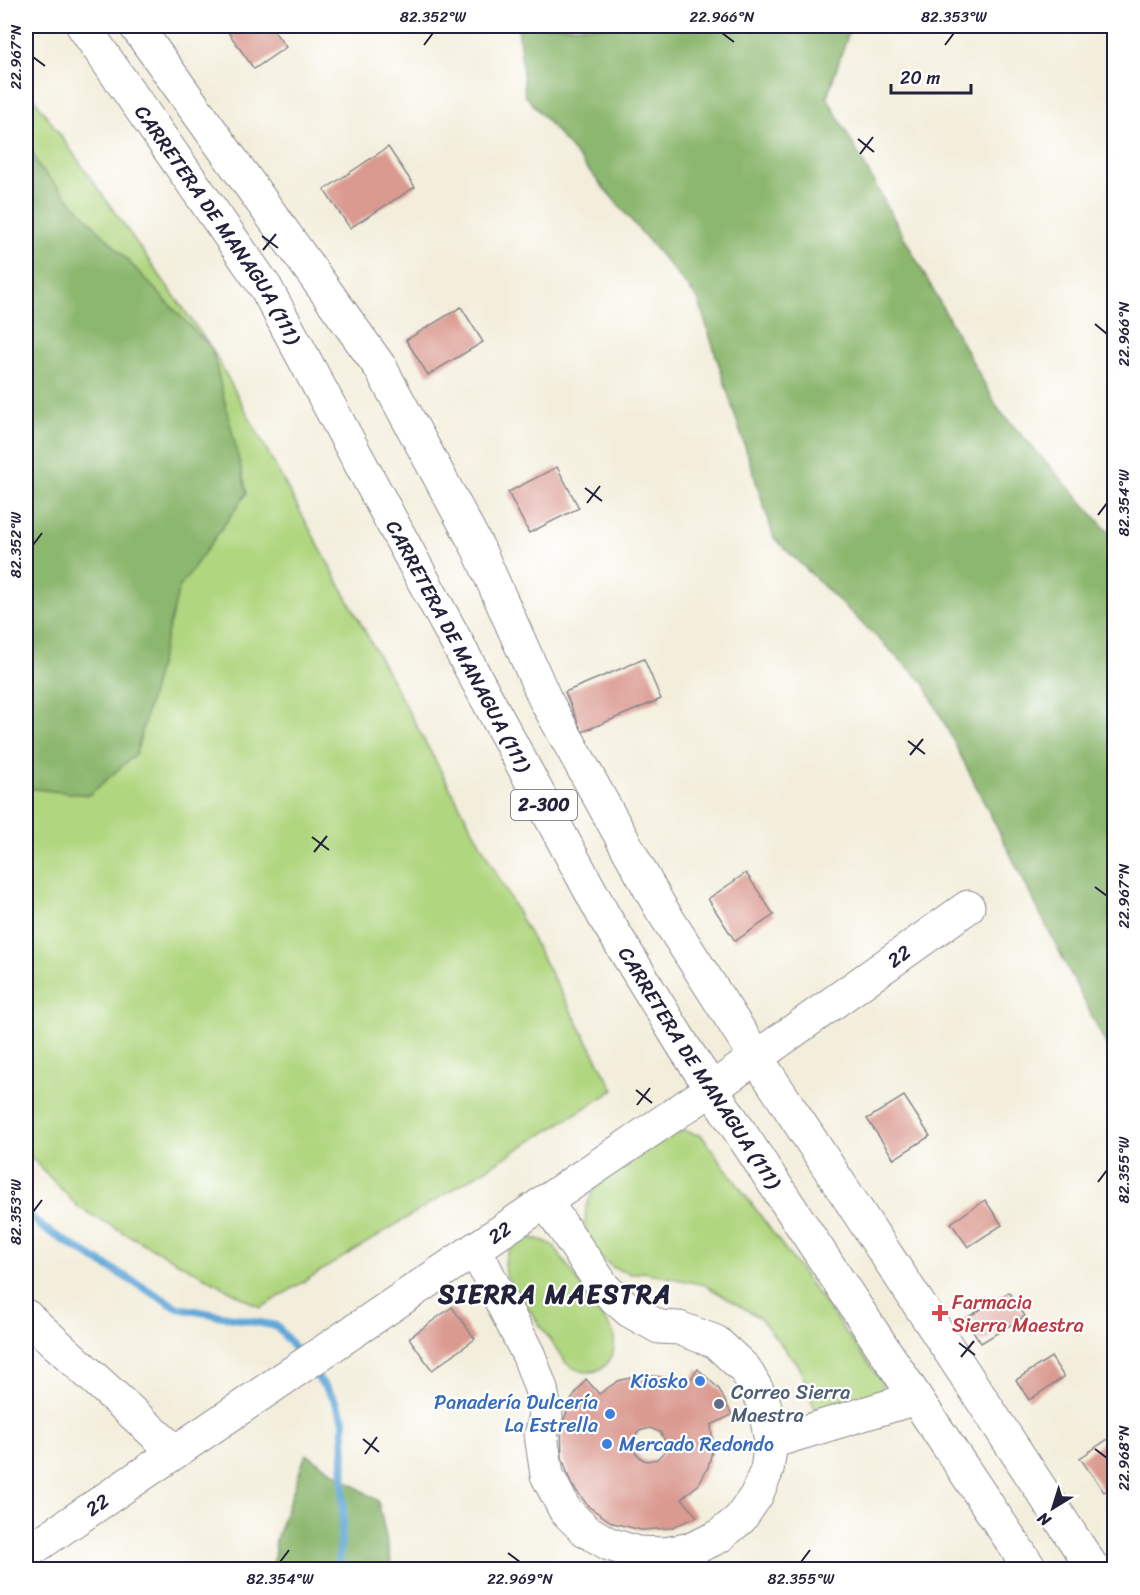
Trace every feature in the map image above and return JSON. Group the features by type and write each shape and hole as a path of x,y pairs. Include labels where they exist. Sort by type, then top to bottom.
{"main road":[{"name":"CARRETERA DE MANAGUA (111)","path":"83,26 266,288 605,918 684,1047 1031,1569"},
{"path":"136,26 380,368 478,548 544,699 660,907 756,1057 1094,1569"},
{"name":"22","path":"26,1553 713,1088 968,907"},
{"path":"475,1249 529,1356 546,1416 541,1435 547,1475 566,1510 585,1530 609,1544 637,1552 665,1554 692,1549 718,1537 740,1519 751,1504 767,1470 771,1442 764,1403 746,1369 716,1342 679,1328 659,1327 630,1311 605,1289 545,1201"},
{"path":"26,1316 175,1452"},
{"path":"771,1442 916,1398"}],"green space":[{"path":"518,26 851,26 827,97 999,410 1114,538 1114,1060 924,683 774,538 698,299 525,95"},
{"path":"26,87 212,349 614,1090 261,1308 79,1208 26,1152"},
{"path":"26,136 39,167 212,349 247,493 179,588 136,754 89,795 26,788"},
{"path":"685,1131 702,1136 883,1383 881,1392 816,1413 800,1368 760,1318 705,1285 643,1272 631,1274 614,1268 600,1257 590,1242 585,1225 586,1207 594,1190 606,1177 668,1135"},
{"path":"527,1238 535,1238 554,1246 613,1332 613,1354 602,1368 585,1372 566,1363 507,1278 505,1265 508,1254 515,1244"},
{"path":"306,1454 378,1501 393,1569 273,1569 276,1539"}],"building":[{"path":"224,26 270,26 286,47 254,69"},
{"path":"388,147 415,187 350,228 324,190"},
{"path":"461,307 483,342 428,375 406,340"},
{"path":"557,467 579,508 529,533 508,492"},
{"path":"644,659 661,699 582,732 565,692"},
{"path":"746,873 774,915 735,941 708,899"},
{"path":"904,1096 930,1136 894,1159 867,1119"},
{"path":"985,1200 1002,1225 968,1247 951,1223"},
{"path":"1009,1292 1025,1316 981,1343 965,1319"},
{"path":"452,1307 475,1339 432,1370 409,1338"},
{"path":"1051,1357 1064,1377 1029,1400 1016,1380"},
{"name":"Mercado Redondo","path":"698,1369 719,1389 732,1415 711,1425 713,1448 708,1467 698,1485 682,1498 697,1517 670,1528 641,1530 613,1523 589,1507 571,1484 562,1457 561,1428 571,1400 586,1379 599,1394 618,1381 641,1375 664,1377 685,1387","holes":["650,1428 660,1432 665,1441 664,1452 657,1459 647,1461 642,1459 634,1451 633,1440 639,1431"]},
{"path":"1114,1435 1114,1485 1104,1492 1080,1458"}],"waterway":[{"path":"26,1212 43,1228 178,1308 277,1326 303,1359"},
{"path":"311,1369 333,1397 344,1420 343,1520 338,1570"}],"place":[{"name":"Farmacia Sierra Maestra","path":"940,1313"},
{"name":"Kiosko","path":"700,1381"},
{"name":"Correo Sierra Maestra","path":"719,1404"},
{"name":"Panadería Dulcería La Estrella","path":"610,1414"},
{"name":"Mercado Redondo","path":"607,1444"}],"district":[{"name":"SIERRA MAESTRA","path":"555,1294"}]}
